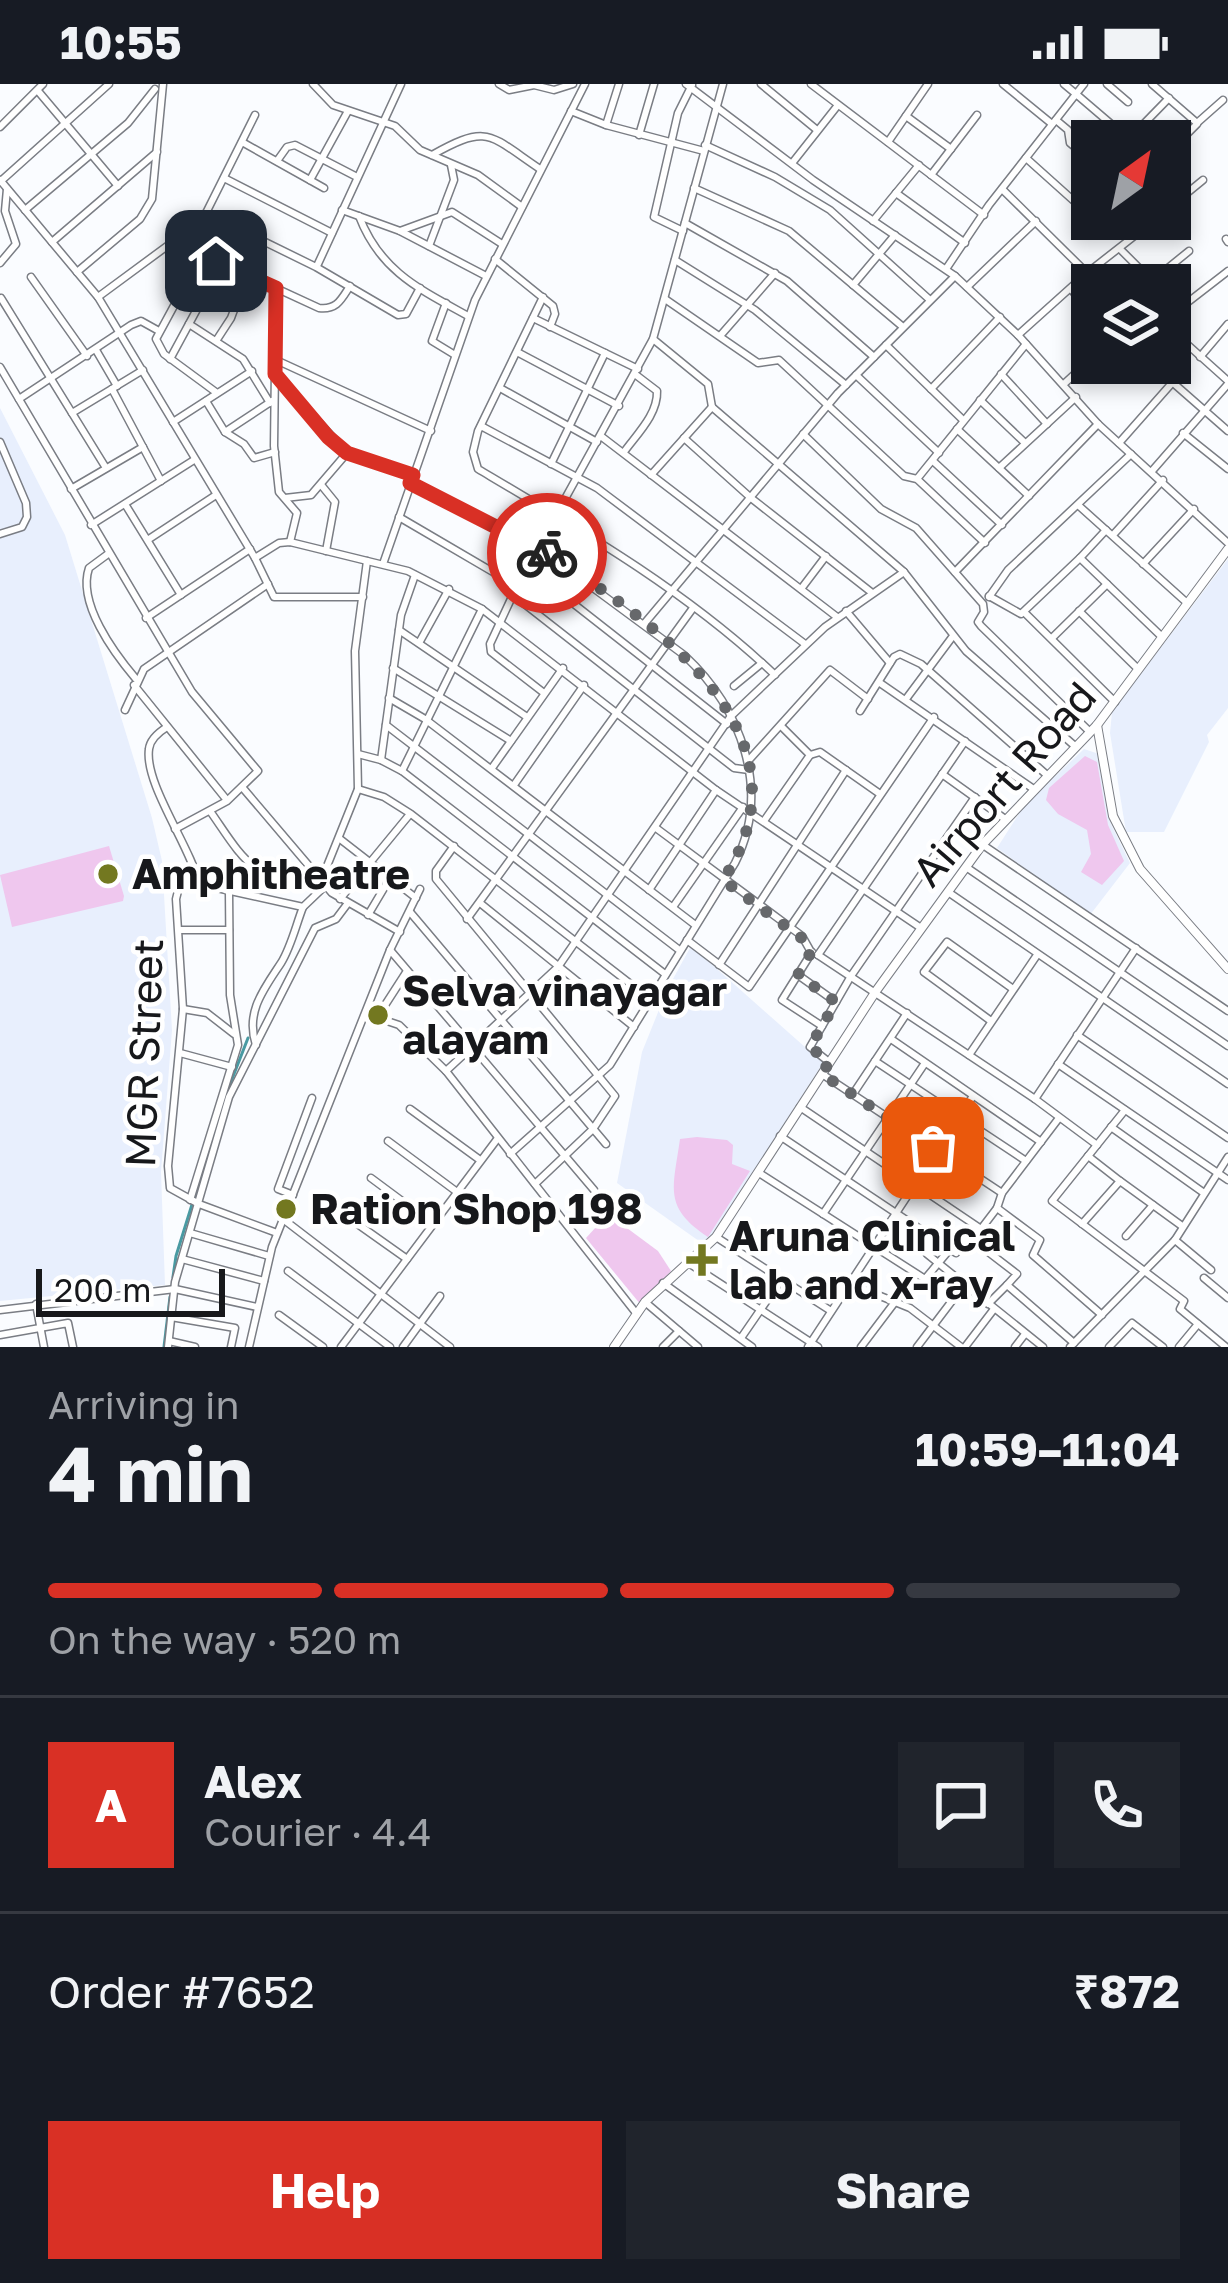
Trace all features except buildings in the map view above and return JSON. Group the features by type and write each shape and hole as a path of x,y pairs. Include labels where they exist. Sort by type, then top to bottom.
{"street":[{"path":"3,183 109,84"},
{"path":"313,84 333,105 383,121 522,207"},
{"path":"316,267 401,84"},
{"path":"499,84 509,90 526,85 554,90 573,84"},
{"path":"383,565 469,316 584,84"},
{"path":"606,125 619,84"},
{"path":"640,134 654,84"},
{"path":"544,693 489,649 517,586 652,340 723,84"},
{"path":"761,84 817,130"},
{"path":"811,84 984,215"},
{"path":"888,142 927,84"},
{"path":"1003,84 1068,130 1071,143"},
{"path":"1064,84 1107,120"},
{"path":"945,269 1084,84"},
{"path":"1108,84 1128,102"},
{"path":"1152,84 1197,123"},
{"path":"874,357 775,273 654,217 670,142 690,85 714,109 968,287 1065,383 1098,424 1194,509 1228,546"},
{"path":"0,127 41,87 118,185"},
{"path":"77,272 101,255 152,199 157,87"},
{"path":"25,210 92,156 142,109 157,87"},
{"path":"1149,120 1169,98"},
{"path":"1191,129 1223,100"},
{"path":"793,162 838,105"},
{"path":"310,180 348,111"},
{"path":"572,111 754,166 830,209 930,300"},
{"path":"98,297 206,213 255,115"},
{"path":"932,175 977,115"},
{"path":"906,116 951,149"},
{"path":"432,155 464,136 478,135 501,143 541,170"},
{"path":"242,142 324,188"},
{"path":"277,161 291,145 357,177"},
{"path":"52,242 157,152"},
{"path":"1026,158 1071,198"},
{"path":"429,246 454,180 450,162"},
{"path":"873,221 919,165"},
{"path":"224,178 332,233"},
{"path":"1191,190 1203,180"},
{"path":"3,183 98,297 278,599 362,597"},
{"path":"0,263 16,244 5,211 3,183"},
{"path":"694,188 789,231 903,327"},
{"path":"1001,189 1080,264"},
{"path":"896,193 965,243"},
{"path":"342,210 400,231 486,276"},
{"path":"206,213 404,316 420,289"},
{"path":"400,231 457,214 502,244"},
{"path":"359,216 374,251 420,289 469,316"},
{"path":"968,287 1036,221"},
{"path":"853,285 895,235"},
{"path":"1099,264 1131,240"},
{"path":"175,241 330,309 339,305 350,286"},
{"path":"1120,249 1133,264"},
{"path":"1172,264 1189,250"},
{"path":"202,254 159,332 158,349 217,393"},
{"path":"495,259 555,310 550,327"},
{"path":"675,260 747,304 846,385"},
{"path":"170,359 222,263"},
{"path":"1191,300 1228,271"},
{"path":"720,336 775,273"},
{"path":"216,340 231,317 247,274"},
{"path":"644,624 846,385 955,276"},
{"path":"31,277 87,356"},
{"path":"276,288 271,402 282,497 297,513 290,542"},
{"path":"1018,335 1070,288"},
{"path":"544,297 473,444 478,469 671,592 775,675"},
{"path":"1,298 106,468"},
{"path":"665,299 758,363 779,360 904,476 917,479 985,542"},
{"path":"446,303 431,338 455,356"},
{"path":"931,389 1000,316"},
{"path":"533,318 605,353 657,391 654,410 623,454"},
{"path":"19,399 141,321 159,332"},
{"path":"1200,357 1228,324"},
{"path":"189,325 243,359 271,402"},
{"path":"652,340 708,384 712,407 776,466 904,572 952,636 1076,747"},
{"path":"917,479 1026,344"},
{"path":"886,345 963,420"},
{"path":"1153,471 1228,383 1191,349"},
{"path":"96,350 161,481"},
{"path":"517,352 619,406"},
{"path":"551,464 605,353"},
{"path":"276,360 431,431"},
{"path":"0,367 191,692 258,771 226,801 175,829"},
{"path":"72,413 142,370"},
{"path":"173,422 252,371"},
{"path":"275,374 347,453 412,479 538,548 668,642 700,670 729,720"},
{"path":"1001,374 1047,424"},
{"path":"856,375 1002,525"},
{"path":"1065,383 1071,377"},
{"path":"1119,443 1171,384"},
{"path":"1173,384 1228,431"},
{"path":"499,388 623,454 837,617"},
{"path":"999,468 1076,397"},
{"path":"980,400 1026,444"},
{"path":"206,401 225,432 244,444 254,458 275,452"},
{"path":"225,432 271,402"},
{"path":"650,476 712,407"},
{"path":"954,572 1098,424"},
{"path":"481,426 627,508 805,644"},
{"path":"957,429 1030,497"},
{"path":"803,434 881,509 916,528 986,600 1015,614 1024,611 1163,480"},
{"path":"1183,434 1228,468"},
{"path":"684,438 751,498 872,593"},
{"path":"0,442 27,511 22,526 0,534"},
{"path":"71,489 143,447"},
{"path":"282,497 305,498 322,486 347,453"},
{"path":"1131,454 1008,571 986,600 978,622 1094,729 1113,817 1140,869 1228,969"},
{"path":"91,525 194,460"},
{"path":"322,486 335,502 326,551"},
{"path":"148,540 216,495"},
{"path":"124,504 182,595"},
{"path":"1078,505 1186,602"},
{"path":"1143,565 1194,509"},
{"path":"399,517 517,586"},
{"path":"255,558 272,546 290,542 416,573 449,589 501,621 716,790 921,928"},
{"name":"Airport Road","path":"614,1347 645,1302 716,1237 876,992 982,845 1094,729 1228,546"},
{"path":"146,618 250,549"},
{"path":"108,554 88,568 86,587 109,639 166,727 226,801"},
{"path":"801,589 826,556"},
{"path":"1079,558 1161,636"},
{"path":"256,1045 257,998 285,956 303,907 323,883 358,789 356,651 367,561"},
{"path":"510,1154 600,1077 743,847 752,812 741,733 528,568"},
{"path":"446,1072 558,967 729,720 805,644 904,572"},
{"path":"381,760 399,630 416,573"},
{"path":"124,710 135,682 166,652 268,584"},
{"path":"1052,638 1106,584"},
{"path":"419,644 449,589"},
{"path":"513,595 734,767 748,765 830,670 868,699"},
{"path":"467,919 693,608"},
{"path":"402,771 482,609"},
{"path":"846,611 890,663"},
{"path":"1024,611 1115,702"},
{"path":"1079,611 1138,669"},
{"path":"399,630 527,717"},
{"path":"906,699 952,636"},
{"path":"860,711 900,654 926,668 1048,776"},
{"path":"734,686 762,662"},
{"path":"393,668 511,741"},
{"path":"491,769 562,668"},
{"path":"878,682 1035,790"},
{"path":"513,785 584,685"},
{"path":"389,698 546,809 694,924"},
{"path":"685,939 749,987 934,718"},
{"path":"386,725 679,950"},
{"path":"781,726 810,755"},
{"path":"166,727 148,752 166,811 199,884 303,907"},
{"path":"822,1026 782,1000 964,741"},
{"path":"764,821 810,755 820,752 880,794"},
{"path":"358,754 402,771 664,974"},
{"path":"718,965 846,770"},
{"path":"942,774 1005,819"},
{"path":"242,787 323,883 344,901 400,932"},
{"path":"358,789 384,797 411,814 650,999"},
{"path":"650,890 716,790"},
{"path":"829,1062 810,1047 851,976 975,797"},
{"path":"673,908 742,807"},
{"path":"210,811 256,870 286,878 314,873"},
{"path":"195,1347 168,1344 171,1317 182,1259 229,1097 315,928 336,920 344,901 411,814"},
{"path":"656,828 789,926 815,953 1060,1116 1096,1145"},
{"path":"249,1347 277,1233 390,950 418,893 390,878 340,839"},
{"path":"982,845 1228,1011"},
{"path":"454,847 436,871 436,879 615,1096 593,1129 535,1185"},
{"path":"966,867 1228,1046"},
{"path":"368,915 390,878"},
{"name":"MGR Street","path":"199,884 179,886 176,899 183,1009 168,1180 175,1193 277,1233"},
{"path":"190,1200 232,1067 237,1036 230,995 229,892"},
{"path":"948,892 1228,1084"},
{"path":"479,903 634,1027"},
{"path":"410,912 606,1144"},
{"path":"179,930 229,930"},
{"path":"992,1021 924,973 947,942 1013,989"},
{"path":"1035,1099 1136,948"},
{"path":"390,950 594,1190"},
{"path":"969,1055 1037,955"},
{"path":"378,1016 407,971"},
{"path":"798,975 836,1002"},
{"path":"183,1009 207,1012 237,1036"},
{"path":"853,1094 908,1013"},
{"path":"366,1014 399,1025 446,1072 635,1313"},
{"path":"1077,1035 1228,1138"},
{"path":"891,1039 1041,1142"},
{"path":"180,1052 232,1067"},
{"path":"875,1060 1026,1161"},
{"path":"822,1216 925,1063"},
{"path":"1058,1064 1228,1180"},
{"path":"822,1074 1002,1193"},
{"path":"687,1262 812,1345 973,1096"},
{"path":"293,1195 278,1189 312,1098"},
{"path":"800,1107 982,1229"},
{"path":"410,1109 480,1160"},
{"path":"1125,1110 1052,1201 1144,1271 1226,1347"},
{"path":"780,1136 956,1253 960,1246 968,1248 974,1241 1002,1193 1060,1116"},
{"path":"1112,1126 1204,1193"},
{"path":"341,1347 497,1138"},
{"path":"388,1142 457,1192"},
{"path":"1088,1156 1183,1227"},
{"path":"1007,1285 1072,1345 1175,1240 1228,1157"},
{"path":"758,1173 925,1279 950,1249"},
{"path":"371,1178 433,1225"},
{"path":"1082,1224 1120,1180"},
{"path":"319,1196 407,1259"},
{"path":"1126,1236 1153,1205"},
{"path":"997,1208 1040,1240 1033,1255 1102,1315"},
{"path":"283,1220 450,1347"},
{"path":"190,1233 269,1256"},
{"path":"716,1237 831,1310"},
{"path":"936,1240 927,1254 1042,1347"},
{"path":"1175,1240 1210,1270"},
{"path":"848,1283 896,1302 963,1347 1017,1274 974,1241"},
{"path":"182,1259 264,1281"},
{"path":"288,1270 390,1347"},
{"path":"1204,1278 1228,1298"},
{"path":"741,1339 782,1280"},
{"path":"663,1283 752,1347"},
{"path":"916,1347 964,1285"},
{"path":"0,1310 175,1289 258,1307"},
{"path":"417,1347 405,1343 440,1296"},
{"path":"645,1302 698,1347"},
{"path":"861,1347 896,1302"},
{"path":"36,1304 44,1347"},
{"path":"279,1315 323,1347"},
{"path":"171,1317 235,1328 231,1347"},
{"path":"0,1335 68,1322 73,1347"},
{"path":"1109,1347 1132,1323 1163,1347"},
{"path":"1179,1347 1198,1324"},
{"path":"662,1347 679,1331"},
{"path":"1015,1347 1025,1334"}],"shaded area":[{"path":"0,408 65,535 152,818 162,861 172,1030 161,1172 165,1285 0,1301"},
{"path":"1228,559 1228,708 1207,735 1209,742 1164,832 1126,832 1110,733 1112,712"},
{"path":"1084,749 1099,754 1111,824 1130,863 1090,915 997,848 1024,806"},
{"path":"1085,756 1097,762 1108,825 1124,861 1102,885 1081,872 1091,854 1087,830 1058,814 1046,800 1049,788"},
{"path":"109,846 123,901 12,927 0,875"},
{"path":"691,946 823,1063 706,1246 617,1183 642,1052"},
{"path":"680,1139 727,1140 733,1145 732,1164 750,1171 708,1237 684,1216 674,1195"},
{"path":"608,1214 658,1251 671,1271 641,1305 586,1238"}],"waterway":[{"path":"173,1277 227,1092 248,1038"},
{"path":"164,1347 170,1297"}],"way so far":[{"path":"547,553 684,655 718,695 741,733 752,812 743,847 723,880 807,942 811,952 798,975 836,1002 810,1047 829,1062 822,1074 933,1148"}],"place":[{"name":"Amphitheatre","path":"108,874"},
{"name":"Selva vinayagar alayam","path":"378,1015"},
{"name":"Ration Shop 198","path":"286,1209"},
{"name":"Aruna Clinical lab and x-ray","path":"702,1260"}],"route":[{"path":"216,261 276,288 275,374 328,437 347,453 413,475 410,483 547,553"}]}
